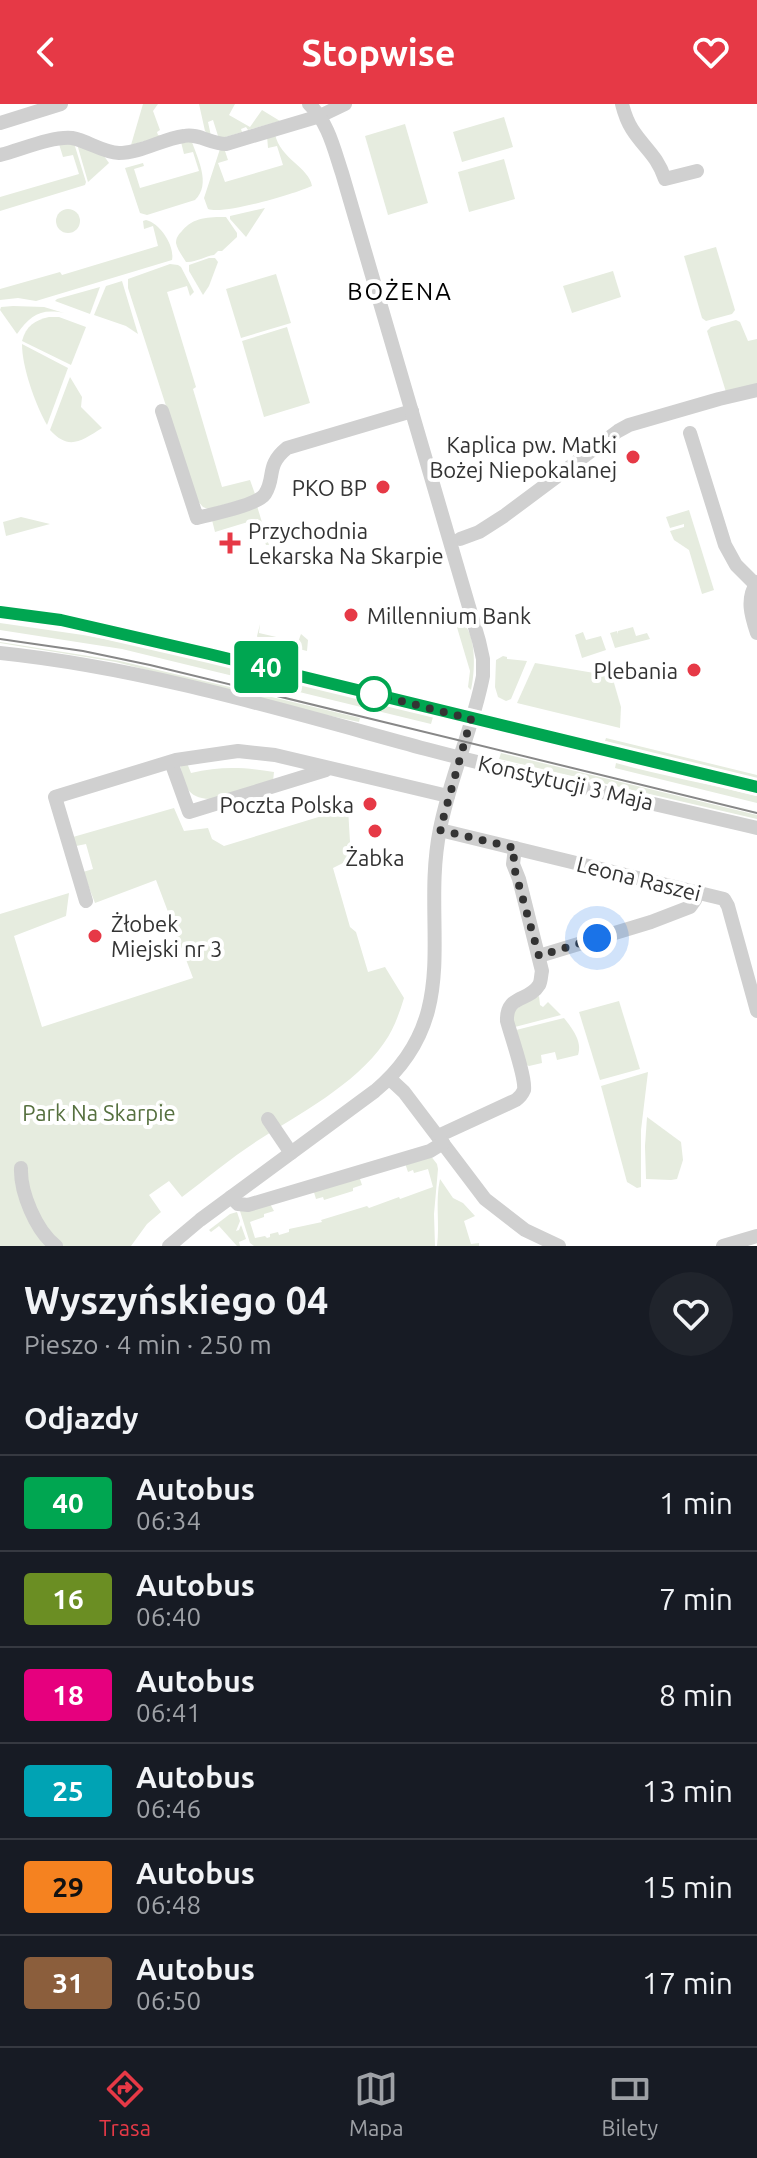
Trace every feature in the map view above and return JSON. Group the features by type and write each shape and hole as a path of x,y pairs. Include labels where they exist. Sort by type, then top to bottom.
{"street":[{"path":"0,123 61,104"},
{"path":"169,1246 390,1079 412,1048 429,1009 433,990 434,888 440,830 481,684 483,659 342,173 320,116 309,104"},
{"path":"0,155 62,138 75,139 115,153 184,136 226,144 320,116 345,104"},
{"path":"622,104 630,127 652,152 665,179 697,171"},
{"path":"460,539 479,532 504,516 629,425 757,390"},
{"path":"162,411 197,518 260,500 267,490 273,464 282,452 294,445 412,411"},
{"path":"690,433 725,545 736,565 756,583 750,604 757,633"},
{"name":"Konstytucji 3 Maja","path":"0,612 61,620 265,667 757,787"},
{"name":"Konstytucji 3 Maja","path":"0,653 50,658 199,688 459,757 757,828"},
{"path":"86,901 55,797 171,762 228,751 252,752 448,796"},
{"path":"171,762 189,812 330,769"},
{"name":"Leona Raszei","path":"440,830 724,899 757,1011"},
{"path":"231,1197 238,1204 248,1205 430,1151 441,1140 522,1095 523,1078 507,1013 512,1003 540,984 542,971 513,864 515,848"},
{"path":"539,956 690,907 697,893"},
{"path":"390,1079 404,1092 473,1185 494,1208 525,1230 559,1246"},
{"path":"268,1119 291,1153"},
{"path":"21,1168 20,1180 39,1229 56,1246"},
{"path":"723,1246 752,1240"}],"green space":[{"path":"143,104 158,104 153,111 160,130 158,135 162,136 131,145"},
{"path":"199,104 235,104 229,115 250,127 262,110 280,121 248,130 246,127 241,129 242,132 219,139 213,120 208,122 211,136 205,131"},
{"path":"504,117 513,147 462,162 453,132"},
{"path":"405,124 428,203 388,215 365,136"},
{"path":"275,134 282,150 306,173 312,186 243,206 208,209 204,198 220,149 224,148 228,160 218,163 225,182 283,165 277,146 268,148 267,136"},
{"path":"191,139 202,171 200,194 195,200 147,215 140,213 125,168 143,163 144,166 134,169 140,188 199,171 193,152 184,154 181,142"},
{"path":"74,143 85,185 0,211 0,197 79,174 73,155 63,157 59,144"},
{"path":"77,144 104,156 109,163 88,182"},
{"path":"504,159 515,199 469,212 458,172"},
{"path":"265,208 246,237 230,219 230,216"},
{"path":"68,209 76,213 80,221 76,229 68,233 60,229 56,221 60,213"},
{"path":"226,217 237,237 214,255 186,262 176,243 186,226 196,220"},
{"path":"146,220 165,236 172,260 36,301 18,298 0,300 0,289 60,272 62,275 158,246 153,226 144,229 143,221"},
{"path":"716,247 735,310 732,314 706,321 702,318 684,256"},
{"path":"215,258 218,262 203,295 189,271 189,265"},
{"path":"170,264 181,267 194,292 190,296 187,286 167,292 222,487 250,480 255,494 208,509 196,499 128,288 128,279"},
{"path":"613,271 621,297 572,313 563,286"},
{"path":"276,274 291,323 241,338 226,289"},
{"path":"122,281 138,334 126,326 94,315 106,286"},
{"path":"100,287 90,314 55,301 57,299"},
{"path":"1,307 44,307 64,313 36,315 17,334 0,310"},
{"path":"49,317 59,317 86,327 71,365 22,341 32,324"},
{"path":"736,320 740,322 748,341 757,339 757,385 726,392 707,331"},
{"path":"287,327 310,403 264,417 242,341"},
{"path":"22,344 68,368 47,425 30,385"},
{"path":"70,377 82,397 81,407 102,428 75,442 63,440 50,430"},
{"path":"257,506 269,545 266,545 258,519 215,532 212,520"},
{"path":"689,510 714,590 702,594 689,550 674,540 670,531 684,527 684,524 670,528 666,517"},
{"path":"21,517 50,524 6,536 3,522"},
{"path":"0,623 152,648 433,717 431,724 122,649 0,630"},
{"path":"463,623 473,645 471,690 468,687 470,671 456,624"},
{"path":"260,624 259,633 298,642 301,634 308,640 307,651 258,639"},
{"path":"633,627 636,636 647,633 650,639 615,648 610,633 617,631 618,634 618,631"},
{"path":"583,632 586,640 601,636 606,650 582,658 575,635"},
{"path":"0,642 120,661 360,718 359,722 298,709 116,662"},
{"path":"503,656 527,661 511,699 506,701 498,697 495,687 496,660"},
{"path":"535,663 612,676 621,707 620,728 517,703"},
{"path":"606,738 757,775 757,780 656,756 605,741"},
{"path":"501,753 757,815 757,819 499,759"},
{"path":"187,763 191,773 232,768 274,772 273,781 210,799 202,798 191,793 185,784 180,765"},
{"path":"616,763 757,796 757,803 615,768"},
{"name":"Park Na Skarpie","path":"174,808 184,831 208,828 212,839 224,846 348,808 351,859 333,868 350,927 356,932 368,972 385,967 404,998 396,1021 388,1038 372,1058 325,1098 247,1148 182,1197 169,1181 149,1195 161,1212 147,1224 131,1246 0,1246 0,914 69,893 66,916 14,936 42,1027 193,978 156,880 95,903 83,872 93,869 86,844 76,846 73,837"},
{"path":"539,996 540,1005 543,1007 548,1002 561,1015 511,1028 513,1012"},
{"path":"619,1001 640,1069 600,1080 579,1012"},
{"path":"564,1018 578,1040 578,1055 557,1060 555,1052 541,1055 542,1063 529,1066 522,1063 516,1030"},
{"path":"648,1072 641,1130 641,1187 637,1188 627,1182 601,1086"},
{"path":"647,1117 681,1142 683,1160 677,1179 646,1179"},
{"path":"430,1155 438,1169 435,1246 254,1246 250,1243 240,1211 269,1202 274,1211 250,1222 255,1238 267,1238 278,1232 279,1235 289,1232 289,1229 322,1222 433,1187 428,1169 408,1172 405,1163"},
{"path":"359,1176 362,1185 353,1188 353,1191 324,1200 323,1197 316,1199 313,1189"},
{"path":"440,1179 453,1198 463,1203 475,1216 464,1221 471,1244 479,1243 479,1246 437,1246"},
{"path":"237,1212 240,1221 236,1231 241,1225 246,1239 239,1242 240,1246 219,1226 211,1232 209,1230"}],"tram line":[{"path":"0,639 150,665 757,813"}],"bus line":[{"name":"40","path":"0,612 61,620 209,654 757,787"}],"place":[{"name":"Kaplica pw. Matki Bożej Niepokalanej","path":"633,457"},
{"name":"PKO BP","path":"383,487"},
{"name":"Przychodnia Lekarska Na Skarpie","path":"230,543"},
{"name":"Millennium Bank","path":"351,615"},
{"name":"Plebania","path":"694,670"},
{"name":"Poczta Polska","path":"370,804"},
{"name":"Żabka","path":"375,831"},
{"name":"Żłobek Miejski nr 3","path":"95,936"}],"district":[{"name":"BOŻENA","path":"400,291"}],"route":[{"path":"374,694 471,719 440,830 515,848 513,864 539,956 597,938"}]}
